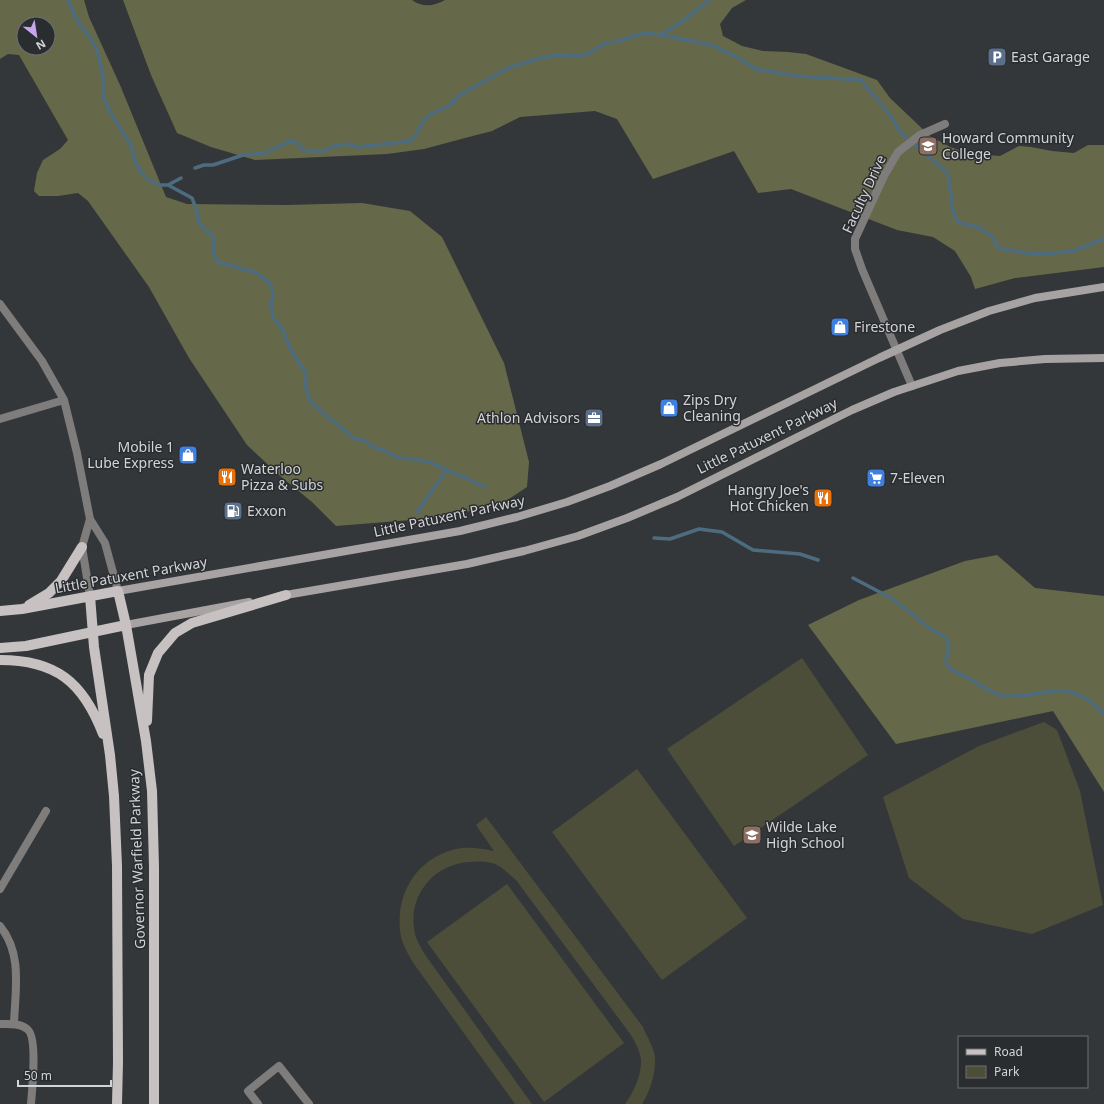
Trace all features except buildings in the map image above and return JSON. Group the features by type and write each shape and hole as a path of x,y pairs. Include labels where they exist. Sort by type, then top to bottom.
{"main road":[{"name":"Little Patuxent Parkway","path":"0,611 22,609 460,531 517,517 567,502 610,486 661,464 940,330 989,311 1034,298 1104,287"},
{"name":"Little Patuxent Parkway","path":"0,648 26,646 126,625 286,595 467,564 524,551 578,536 627,518 677,497 852,410 912,386 958,371 1000,363 1045,358 1104,358"},
{"path":"22,609 49,593 61,581 82,547"},
{"name":"Governor Warfield Parkway","path":"118,591 126,625 146,741 152,791 154,1104"},
{"path":"146,741 149,674 158,653 175,633 192,623 286,595"},
{"name":"Governor Warfield Parkway","path":"90,596 92,633 110,755 114,796 118,1062 117,1104"},
{"path":"0,660 15,660 41,664 52,669 73,685 85,697 95,715 110,755"}],"street":[{"name":"Faculty Drive","path":"912,386 869,288 855,249 855,239 884,176 898,152 920,135 942,125"},
{"path":"0,304 42,361 64,400 77,453 90,519 105,543 118,591"},
{"path":"0,420 64,400"},
{"path":"90,519 82,547 90,596"},
{"path":"0,889 46,811"},
{"path":"0,926 10,942 14,953 16,966 14,1024"},
{"path":"0,1024 14,1024 22,1026 28,1029 32,1035 34,1046 31,1104"},
{"path":"258,1104 248,1091 279,1066 309,1104"}],"green space":[{"path":"0,0 84,0 89,17 120,85 166,197 187,204 287,205 362,203 410,211 442,237 504,363 529,462 527,487 498,506 423,519 336,526 312,502 279,475 247,445 189,358 149,287 88,201 78,193 58,196 39,196 34,191 37,173 43,160 60,149 68,140 20,56 56,56 56,16 16,16 16,55 8,54 0,59"},
{"path":"123,0 412,0 416,3 428,5 437,4 445,0 746,0 732,8 720,24 723,36 742,46 763,51 806,54 877,80 890,98 930,136 950,147 971,154 1000,156 1019,146 1074,153 1088,145 1104,145 1104,267 1015,278 975,289 971,277 955,251 933,237 897,230 791,189 758,193 734,151 653,179 617,119 595,111 520,117 492,131 424,149 387,154 255,160 211,147 177,133 151,75"},
{"path":"997,555 1035,588 1104,596 1104,792 1053,711 896,744 808,625 859,600 965,561"},
{"path":"802,658 868,755 734,846 667,749"},
{"path":"1044,722 1057,730 1080,791 1103,905 1032,934 963,919 909,878 883,797 979,746"},
{"path":"637,769 747,918 662,980 552,832"},
{"path":"486,817 643,1027 653,1050 655,1069 648,1094 642,1104 625,1104 637,1083 641,1065 640,1053 631,1035 516,880 499,866 485,862 469,862 445,868 435,875 420,893 414,915 414,928 420,947 426,956 532,1104 515,1104 414,964 407,952 403,944 400,930 400,915 402,901 407,888 423,866 446,852 461,848 478,848 494,851 476,825"},
{"path":"507,884 624,1043 544,1102 427,942"}],"waterway":[{"path":"68,0 76,19 89,36 97,50 103,76 103,95 110,112 132,147 136,164 150,181 160,185 168,185 181,178"},
{"path":"195,168 204,165 213,165 243,155 265,153 290,141 297,143 303,150 310,151 324,151 334,146 347,144 358,147 411,141 424,120 431,114 449,106 460,95 508,68 541,58 558,55 578,56 588,54 605,43 616,42 633,36 648,33 660,35 677,25 710,0"},
{"path":"661,35 712,45 737,57 756,69 798,76 861,80 890,115 901,133 948,173 953,212 958,222 980,228 992,236 998,248 1033,254 1054,253 1073,251 1104,239"},
{"path":"168,185 192,198 197,211 198,220 205,230 211,234 214,240 213,251 218,262 254,272 267,280 272,288 273,296 271,302 273,318 282,328 290,348 307,375 305,385 310,401 353,438 365,441 398,458 429,462 486,487"},
{"path":"417,512 447,470"},
{"path":"654,538 670,539 699,529 722,532 753,550 800,554 818,560"},
{"path":"853,578 893,599 932,630 946,637 949,649 946,658 947,666 955,672 990,691 1004,696 1023,696 1053,691 1067,691 1075,693 1094,704 1104,715"}],"place":[{"name":"East Garage","path":"997,57"},
{"name":"Howard Community College","path":"928,146"},
{"name":"Firestone","path":"840,327"},
{"name":"Zips Dry Cleaning","path":"669,408"},
{"name":"Athlon Advisors","path":"594,418"},
{"name":"Mobile 1 Lube Express","path":"188,455"},
{"name":"Waterloo Pizza & Subs","path":"227,477"},
{"name":"7-Eleven","path":"876,478"},
{"name":"Hangry Joe's Hot Chicken","path":"823,498"},
{"name":"Exxon","path":"233,511"},
{"name":"Wilde Lake High School","path":"752,835"}]}
